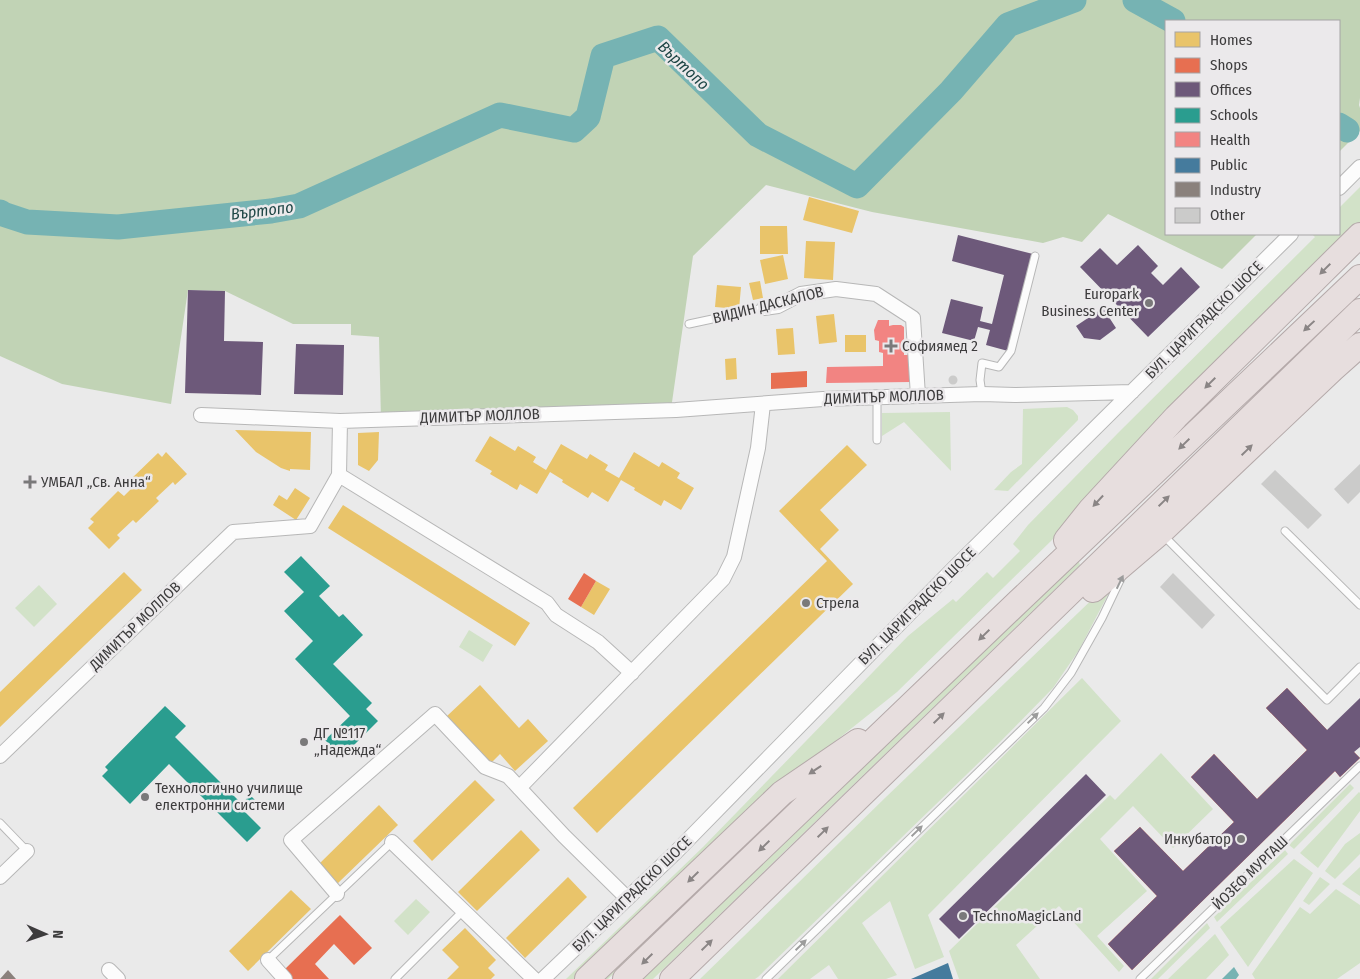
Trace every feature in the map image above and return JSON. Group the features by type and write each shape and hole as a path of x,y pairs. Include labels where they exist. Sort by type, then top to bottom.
{"highway":[{"path":"1019,601 1090,510 1143,452 1360,235"},
{"path":"625,979 1358,279"},
{"path":"672,979 1360,311"},
{"path":"1028,632 1089,594 1161,532 1360,345"},
{"path":"586,979 782,793 913,704"}],"street":[{"path":"1340,187 1360,167"},
{"name":"БУЛ. ЦАРИГРАДСКО ШОСЕ","path":"543,979 726,802 804,720 939,584 1290,235"},
{"name":"ВИДИН ДАСКАЛОВ","path":"764,308 778,306 801,294 836,289 876,294 913,318 918,396"},
{"name":"ДИМИТЪР МОЛЛОВ","path":"0,756 233,532 310,526 339,475 340,421 676,410 877,397 1132,392"},
{"path":"519,788 723,579 734,557 758,448 763,404"},
{"path":"201,414 340,421"},
{"path":"339,475 547,603 556,615 598,642 632,673"},
{"path":"337,894 291,840 436,714 485,767 508,776 564,836 627,898"},
{"path":"392,842 534,979"},
{"path":"0,877 27,851"},
{"path":"268,960 285,979"}],"lane":[{"path":"982,394 980,380 982,363 999,367 1011,351 1035,256"},
{"name":"ВИДИН ДАСКАЛОВ","path":"689,324 764,308"},
{"path":"876,440 877,397"},
{"path":"1285,531 1360,605"},
{"path":"1161,532 1327,700 1360,667"},
{"path":"766,979 1044,708 1071,673 1102,618 1134,554"},
{"name":"ЙОЗЕФ МУРГАШ","path":"1140,979 1360,766"},
{"path":"0,823 27,851"},
{"path":"268,960 392,842"},
{"path":"395,979 463,911"}],"green space":[{"path":"0,0 1360,0 1360,131 1340,151 1340,20 1165,20 1165,235 1256,235 1222,269 1108,214 1082,242 1063,237 1043,243 872,212 766,185 693,256 671,409 381,420 379,337 351,335 351,324 293,324 225,291 188,290 171,404 62,384 0,356"},
{"path":"1360,187 1360,225 1102,485 1052,540 897,692 773,791 575,979 566,979 703,847 908,636 953,599 956,602 987,572 993,578 1020,551 1013,544 1028,525 1315,237 1313,235 1340,235 1340,207"},
{"path":"1067,407 1073,410 1078,416 1078,420 1008,491 994,490 1011,472 1022,464 1023,409"},
{"path":"950,412 951,471 904,422 882,436 882,413"},
{"path":"1077,562 1080,565 653,979 643,979"},
{"path":"1114,583 1079,650 1053,688 998,744 758,977 755,979 700,979 1103,589"},
{"path":"39,585 57,604 34,627 15,608"},
{"path":"469,630 493,645 483,662 459,647"},
{"path":"1082,678 1121,721 928,915 944,957 915,969 890,901 862,923 897,975 886,979 838,979 829,965 810,979 778,979"},
{"path":"1161,753 1213,809 1173,848 1133,806 1100,839 1147,891 1097,936 1124,966 1119,972 1059,906 1016,945 1040,979 959,979 949,951 1110,795 1115,800"},
{"path":"1350,784 1354,788 1294,849 1289,845"},
{"path":"1359,792 1360,811 1318,868 1300,853"},
{"path":"787,804 785,810 608,979 602,979"},
{"path":"1360,833 1360,854 1335,879 1325,871 1345,844"},
{"path":"1285,850 1288,854 1217,922 1214,917"},
{"path":"1294,859 1313,873 1248,967 1220,927"},
{"path":"1360,867 1360,896 1342,884"},
{"path":"1320,877 1330,884 1309,905 1303,901"},
{"path":"1336,889 1360,905 1360,963 1337,979 1255,979 1252,974 1300,907 1310,914"},
{"path":"416,899 430,912 408,935 394,921"},
{"path":"1207,923 1210,928 1158,979 1151,979"},
{"path":"1215,934 1229,955 1206,979 1168,979"}],"water":[{"path":"1234,967 1239,975 1236,979 1222,979"}],"building: Homes":[{"path":"809,197 859,211 852,233 803,220"},
{"path":"760,226 787,226 788,254 760,254"},
{"path":"806,241 835,242 833,280 804,278"},
{"path":"783,255 788,279 765,284 760,260"},
{"path":"760,281 763,298 753,300 749,283"},
{"path":"717,285 741,287 739,309 715,307"},
{"path":"834,314 837,342 819,344 816,316"},
{"path":"793,328 795,354 778,355 776,329"},
{"path":"845,335 866,335 866,352 845,352"},
{"path":"736,358 737,379 726,380 725,359"},
{"path":"235,430 311,432 310,470 290,469 290,471 281,468 256,452"},
{"path":"379,432 378,460 369,471 358,465 358,433"},
{"path":"490,436 515,451 518,446 536,457 533,462 546,470 561,444 587,459 590,454 608,465 605,470 619,478 634,452 659,467 662,462 680,473 677,478 694,488 681,510 664,500 661,506 621,480 608,502 592,492 588,498 550,472 537,494 520,484 517,490 490,474 492,471 475,461"},
{"path":"847,445 867,465 820,510 839,530 820,549 853,584 597,833 573,808 827,561 779,511"},
{"path":"166,452 187,474 175,485 173,482 156,498 159,501 136,523 133,520 117,535 120,538 109,549 88,528 94,522 90,519 118,491 124,496 135,485 130,480 158,453 162,457"},
{"path":"295,488 310,498 296,520 273,505 279,495 287,500"},
{"path":"343,505 530,623 515,646 328,528"},
{"path":"124,572 142,590 0,727 0,692"},
{"path":"596,581 610,589 594,615 581,607"},
{"path":"480,685 519,728 528,719 548,741 515,771 500,754 491,763 447,716"},
{"path":"475,780 495,800 432,861 413,841"},
{"path":"379,805 398,825 337,884 319,864"},
{"path":"521,830 540,850 477,911 458,892"},
{"path":"568,877 587,897 525,958 506,938"},
{"path":"291,890 311,909 248,971 229,951"},
{"path":"465,928 496,960 488,968 495,975 491,979 447,979 459,967 442,950"}],"building: Shops":[{"path":"807,371 807,387 771,389 771,373"},
{"path":"584,573 596,581 581,607 568,599"},
{"name":"Инкубатор","path":"1287,688 1327,730 1320,737 1345,762 1354,752 1360,758 1340,777 1335,771 1132,970 1108,944 1157,896 1114,851 1140,827 1183,871 1234,822 1191,777 1214,754 1257,799 1307,750 1266,708"},
{"path":"340,915 372,948 354,965 334,944 315,964 329,979 293,979 284,970"}],"building: Offices":[{"path":"958,235 1033,254 1008,351 986,345 990,330 978,327 974,341 942,333 951,299 983,307 980,321 992,324 1004,275 952,261"},
{"name":"Europark Business Center","path":"1138,245 1158,266 1151,273 1163,285 1181,267 1200,287 1148,337 1080,267 1100,248 1117,265"},
{"path":"188,290 225,291 224,341 263,342 261,395 185,393"},
{"path":"1103,308 1116,328 1100,340 1084,338 1076,326"},
{"path":"296,344 344,345 343,395 294,394"},
{"name":"Инкубатор","path":"1287,688 1327,730 1360,698 1360,747 1354,752 1360,758 1340,777 1335,771 1132,970 1108,944 1157,896 1114,851 1140,827 1183,871 1234,822 1191,777 1214,754 1257,799 1307,750 1266,708"},
{"path":"1086,774 1106,795 959,939 939,919"}],"building: Schools":[{"path":"301,556 330,586 319,596 339,617 343,614 363,635 333,664 372,703 366,709 378,721 342,757 325,740 350,716 295,659 313,641 284,611 304,592 284,572"},
{"path":"165,706 186,726 175,737 242,804 250,795 256,801 245,812 261,828 247,842 169,764 130,804 102,776 108,770 105,767"}],"building: Health":[{"name":"Софиямед 2","path":"878,320 889,320 889,326 901,325 904,327 904,355 911,355 911,382 826,383 827,367 883,366 883,353 879,352 879,341 875,340 874,330"}],"building: Public":[{"path":"948,963 953,979 911,979"}],"building: Industry":[{"path":"8,970 16,979 0,979"}],"building: Other":[{"path":"953,375 958,380 953,385 948,380"},
{"path":"1360,464 1360,492 1348,504 1334,489"},
{"path":"1275,470 1322,515 1308,529 1261,484"},
{"path":"1173,573 1215,615 1202,629 1160,587"}],"waterway":[{"name":"Въртопо","path":"0,212 27,222 118,227 271,211 299,206 500,115 574,130 588,117 603,56 658,38 758,135 857,186 951,91 1008,25 1074,0"},
{"name":"Въртопо","path":"1135,0 1171,20"},
{"name":"Въртопо","path":"1340,126 1347,130"}],"place":[{"name":"Europark Business Center","path":"1149,303"},
{"name":"Софиямед 2","path":"891,346"},
{"name":"УМБАЛ „Св. Анна“","path":"30,482"},
{"name":"Стрела","path":"806,603"},
{"name":"ДГ №117 „Надежда“","path":"304,742"},
{"name":"Технологично училище електронни системи","path":"145,797"},
{"name":"Инкубатор","path":"1241,839"},
{"name":"TechnoMagicLand","path":"963,916"}]}
